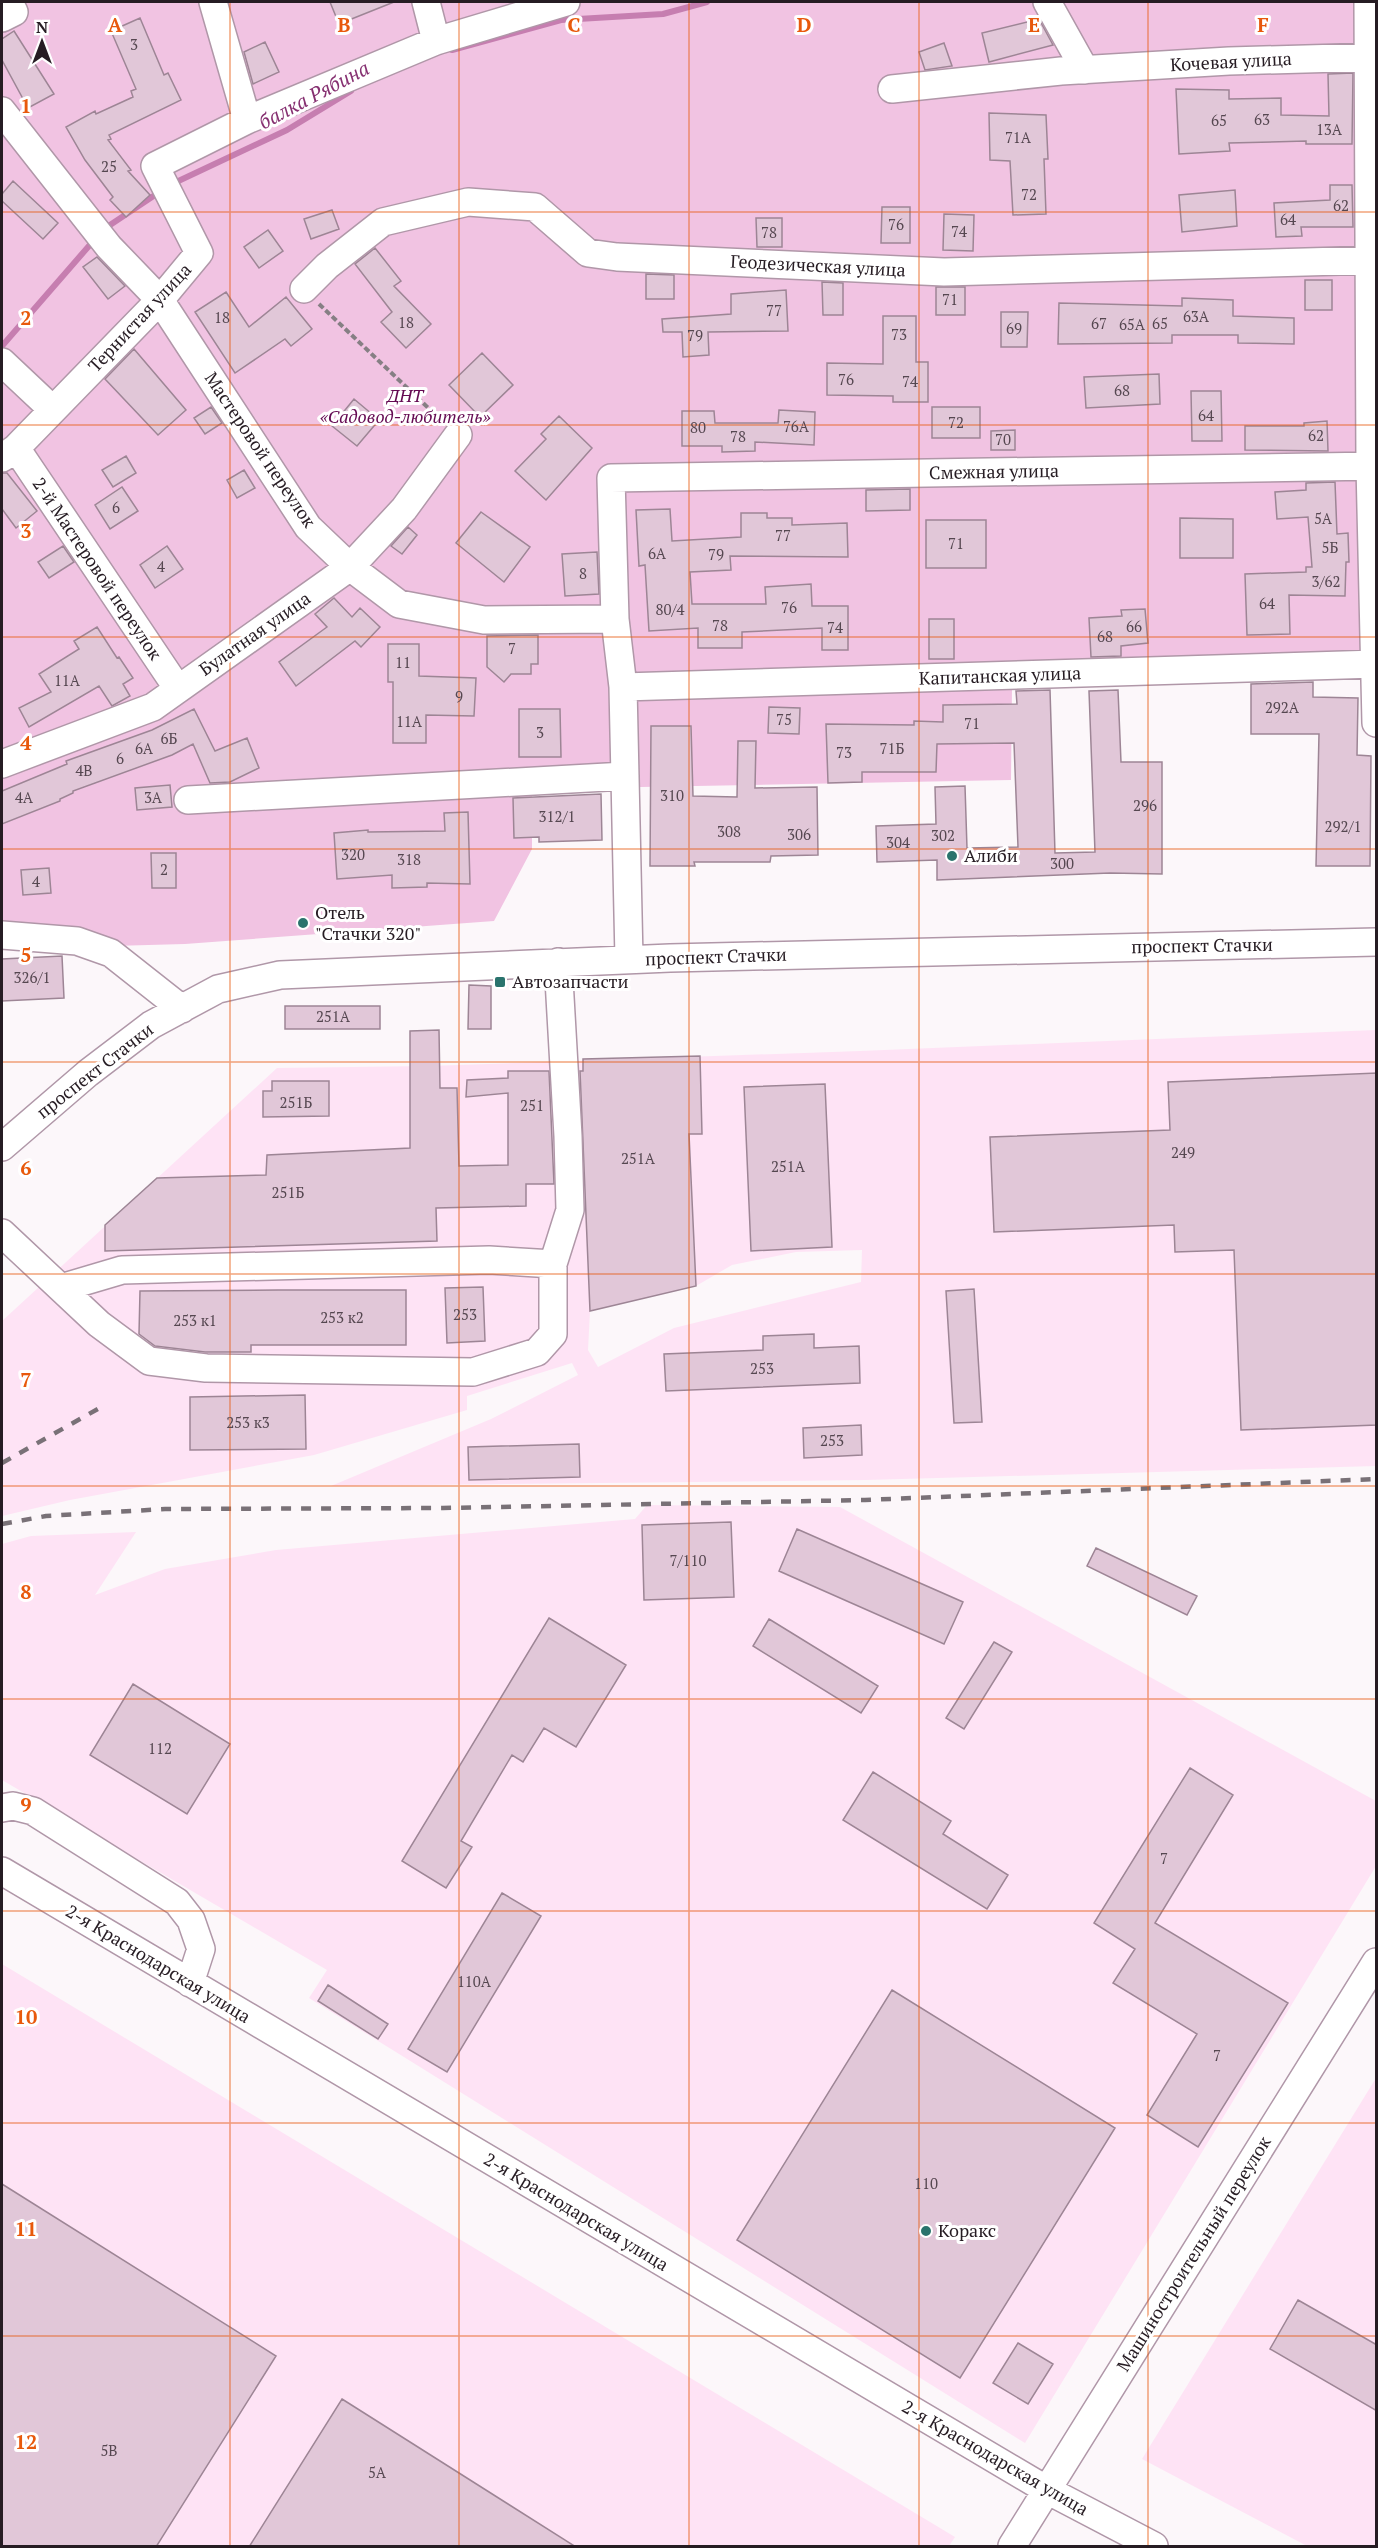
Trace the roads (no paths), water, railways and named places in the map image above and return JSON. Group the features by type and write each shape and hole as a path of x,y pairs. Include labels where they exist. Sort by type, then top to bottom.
{"street":[{"path":"2,18 14,12 9,2"},
{"path":"213,2 247,120"},
{"path":"426,2 436,41"},
{"name":"Тернистая улица","path":"9,453 160,300 199,253 154,166 247,120 436,41 566,2"},
{"path":"1047,2 1085,70"},
{"path":"1368,2 1373,57 1373,466 1377,723"},
{"name":"Кочевая улица","path":"892,89 1085,70 1229,61 1373,57"},
{"name":"Мастеровой переулок","path":"2,111 110,247 160,300 308,527 350,567 399,604 484,620 615,619"},
{"name":"Геодезическая улица","path":"304,289 327,266 383,222 468,202 535,207 588,253 617,257 944,272 1373,260"},
{"path":"2,362 53,410"},
{"name":"Булатная улица","path":"2,764 153,707 350,567 404,509 458,435"},
{"name":"2-й Мастеровой переулок","path":"9,453 178,689"},
{"name":"Смежная улица","path":"615,619 611,478 1373,466"},
{"path":"615,619 623,687 629,959"},
{"name":"Капитанская улица","path":"623,687 1376,664"},
{"path":"188,800 625,776"},
{"path":"2,935 77,941 111,953 182,1009"},
{"name":"проспект Стачки","path":"2,1146 87,1073 152,1025 218,989 280,975 629,959 1377,942"},
{"path":"2,1233 99,1324 149,1361 206,1368 473,1371 537,1352 553,1334 553,1264 570,1210 558,962"},
{"path":"61,1288 122,1270 489,1260 553,1264"},
{"path":"2,1808 13,1806 33,1811 177,1902 191,1920 201,1948 190,1983"},
{"name":"2-я Краснодарская улица","path":"2,1871 1047,2490 1154,2547"},
{"name":"Машиностроительный переулок","path":"1012,2547 1377,1962"}],"waterway":[{"name":"балка Рябина","path":"452,50 561,20 663,14 707,2"},
{"name":"балка Рябина","path":"172,184 287,130 351,91"},
{"name":"балка Рябина","path":"104,229 161,191"},
{"name":"балка Рябина","path":"2,346 95,239"}],"railway":[{"path":"2,1463 103,1406"},
{"path":"2,1524 46,1516 165,1509 443,1508 865,1500 1376,1479"}],"place":[{"name":"Алиби","path":"952,856"},
{"name":"Отель \"Стачки 320\"","path":"303,923"},
{"name":"Автозапчасти","path":"500,982"},
{"name":"Коракс","path":"926,2231"}],"park label":[{"name":"ДНТ «Садовод-любитель»","path":"405,406"}]}
